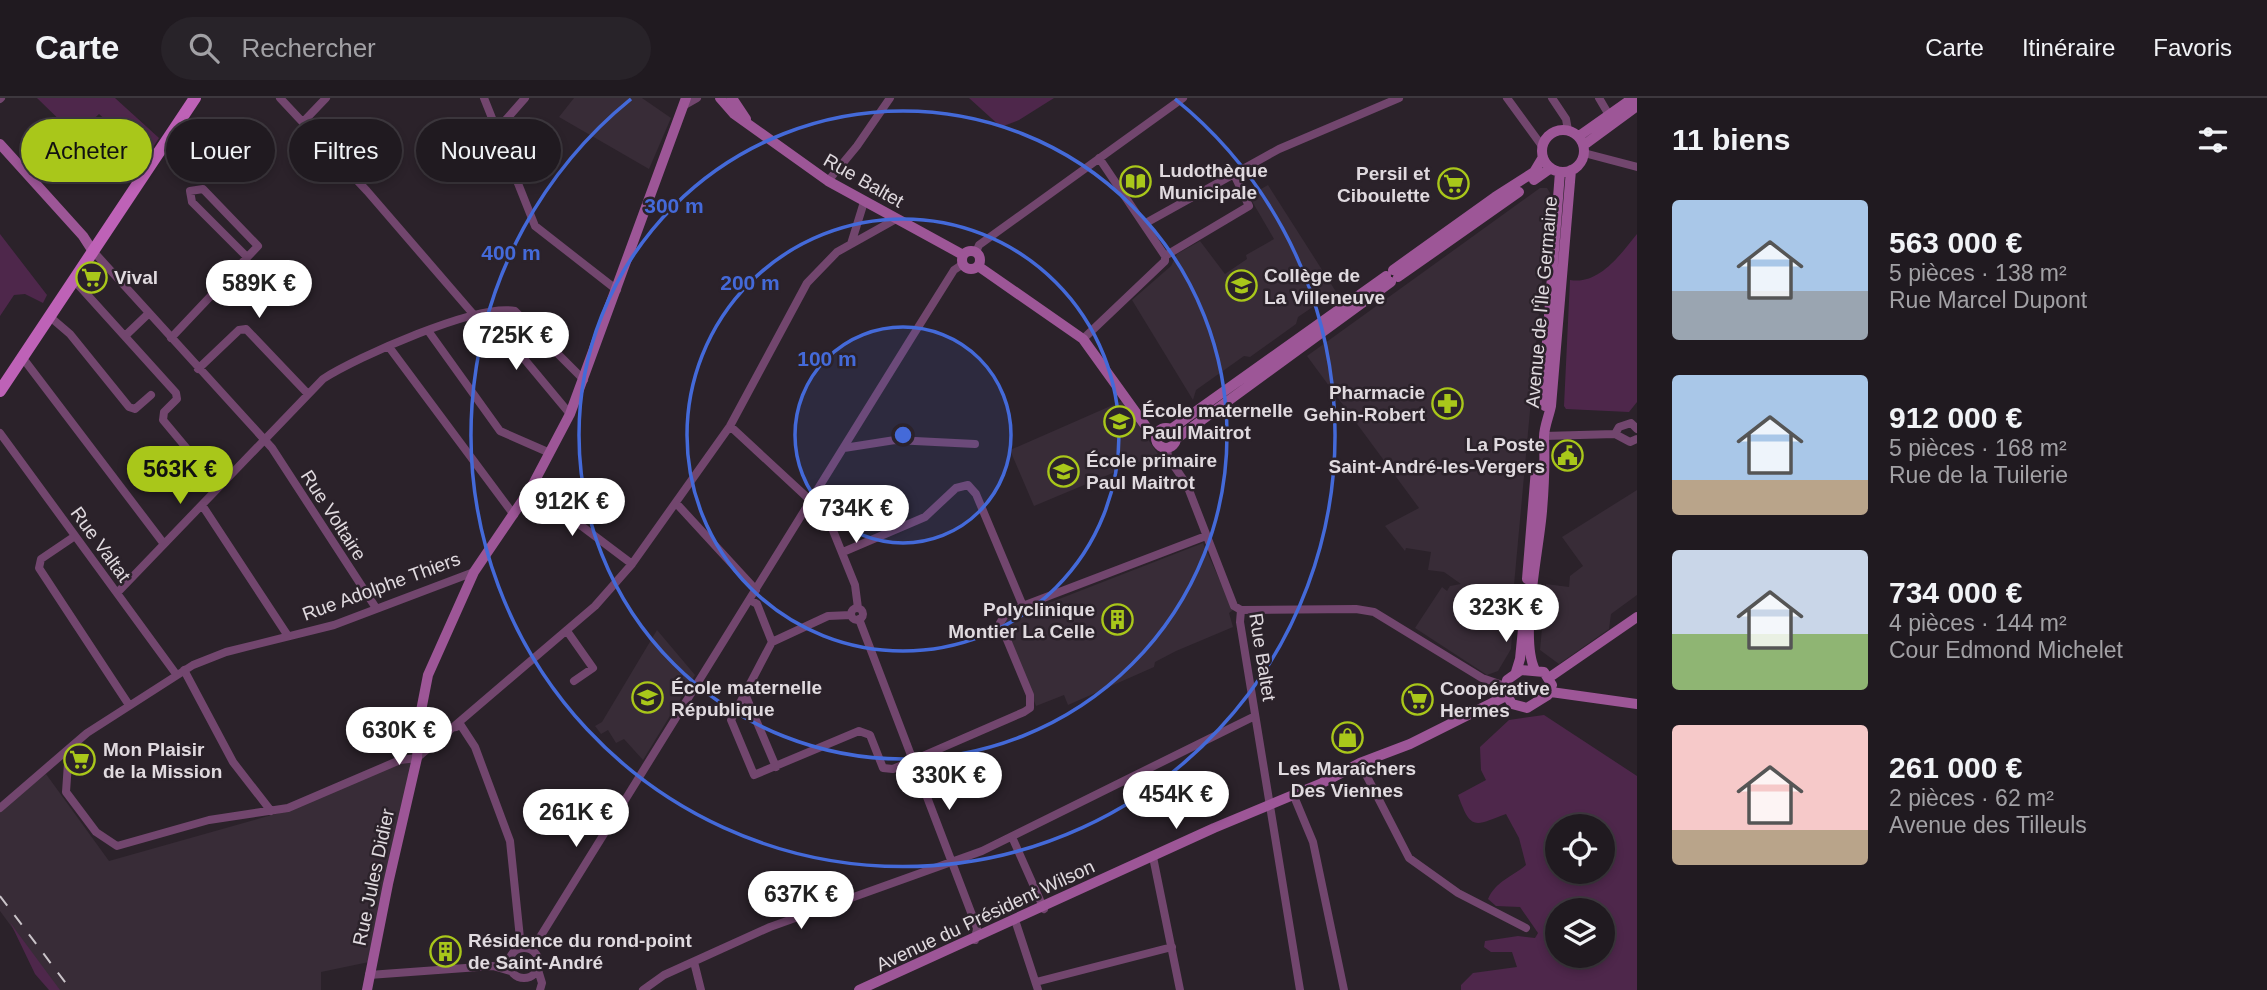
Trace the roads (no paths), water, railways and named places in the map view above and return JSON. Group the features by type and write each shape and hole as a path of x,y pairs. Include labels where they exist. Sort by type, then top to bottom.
{"main road":[{"path":"0,391 195,98"}],"street":[{"path":"280,98 302,119"},
{"path":"306,119 326,98"},
{"path":"484,98 492,119"},
{"path":"507,119 525,98"},
{"path":"685,102 697,98"},
{"name":"Rue Baltet","path":"722,98 752,127 828,181 963,259"},
{"path":"828,181 857,146 890,98"},
{"path":"532,950 963,259 970,250 977,248 1183,98"},
{"path":"1144,224 1233,172 1312,133 1399,98"},
{"path":"1507,98 1543,152 1561,170"},
{"path":"1392,276 1561,170 1580,163 1579,141 1552,98"},
{"path":"1599,98 1609,115"},
{"path":"1579,141 1633,98"},
{"name":"Rue Adolphe Thiers","path":"0,808 87,733 180,672 226,652 334,625 474,572 531,488 570,414 685,102"},
{"path":"1579,141 1637,106"},
{"path":"1157,434 1158,443 1167,447 1174,434 1392,276 1495,197 1507,192 1534,172 1555,131 1637,167"},
{"path":"0,144 83,236 92,250"},
{"path":"1099,158 1165,256"},
{"name":"Avenue de l'Île Germaine","path":"1516,672 1521,656 1536,469 1551,406 1561,170"},
{"path":"1083,339 1161,266 1165,256 1249,206 1233,172"},
{"path":"357,182 474,315"},
{"path":"517,182 535,226 617,290"},
{"path":"171,338 258,246 203,190 190,191 191,202 247,257"},
{"path":"851,244 864,202"},
{"path":"68,763 66,792 96,832 117,846 209,820 281,809 400,760 417,758 458,726 595,606 632,564 730,426 747,400 807,283 837,252 896,219"},
{"path":"977,248 980,256 978,266"},
{"name":"Rue Voltaire","path":"92,250 264,440 376,608"},
{"path":"963,259 970,269 978,266"},
{"path":"978,266 1083,339 1147,428 1157,434"},
{"path":"73,279 177,393 177,399 164,412 163,420 219,487"},
{"path":"117,593 308,394 341,368 474,315 502,308 515,311 584,380"},
{"path":"486,313 570,414"},
{"path":"125,336 148,314"},
{"path":"49,316 70,334 129,407 135,409 151,395"},
{"path":"198,369 239,330 246,328 308,394"},
{"path":"429,332 500,431 550,453"},
{"path":"389,347 514,515"},
{"path":"22,357 164,544"},
{"path":"1615,434 1619,427 1634,426 1637,413"},
{"path":"730,426 811,501"},
{"path":"1157,434 1165,428 1174,434"},
{"name":"Rue Valtat","path":"0,433 117,593 180,672 233,762 271,811"},
{"path":"1544,436 1615,434 1630,442 1637,439"},
{"name":"Avenue de l'Île Germaine","path":"1535,670 1529,653 1531,604 1543,509 1542,469 1546,446 1544,436"},
{"path":"844,448 895,440 975,444"},
{"name":"Rue Baltet","path":"1167,447 1168,457 1187,485 1234,606 1241,610 1240,622 1300,990"},
{"path":"843,552 925,517 956,488 968,485 976,494 1023,606"},
{"path":"531,488 632,564"},
{"path":"817,491 843,552 862,614 855,617 828,616 772,642 731,720 754,775 859,732 870,735 883,768 892,769 1030,708 1030,695 1000,623 1007,612 1206,536"},
{"path":"676,503 756,590"},
{"path":"202,505 288,636"},
{"path":"75,536 41,559 39,568 129,705"},
{"name":"Rue Jules Didier","path":"367,990 417,758 420,716 428,675 474,572"},
{"path":"751,600 757,604 772,642"},
{"path":"1241,610 1356,609 1374,612 1506,691 1512,704 1527,708 1550,692 1637,704"},
{"path":"855,617 915,760 976,934"},
{"path":"1550,677 1637,617"},
{"path":"567,631 593,668 574,681"},
{"path":"1506,691 1516,672 1535,670 1550,677"},
{"path":"1550,677 1550,692"},
{"name":"Avenue du Président Wilson","path":"859,990 976,934 989,933 1044,909 1360,763 1410,744 1506,691"},
{"path":"745,694 776,767"},
{"path":"420,716 427,723 443,728 458,726"},
{"path":"643,990 664,975 770,927 1012,837 1255,716"},
{"path":"458,726 475,747 510,841 522,948"},
{"path":"1360,763 1409,858 1458,893 1526,928"},
{"path":"1293,794 1313,842 1344,990"},
{"path":"1012,837 1044,909"},
{"path":"1153,857 1180,990"},
{"path":"1015,920 1037,986 1172,947"},
{"path":"369,975 493,966 510,971 538,990 542,983 538,970 539,959 532,950 522,948 493,966"},
{"path":"510,956 510,971"},
{"path":"694,962 701,990"},
{"path":"522,979 529,978 538,970"}],"railway":[{"path":"0,896 71,990"}],"place":[{"name":"Ludothèque Municipale","path":"1136,181"},
{"name":"Persil et Ciboulette","path":"1453,184"},
{"name":"Vival","path":"91,277"},
{"name":"Collège de La Villeneuve","path":"1241,286"},
{"name":"Pharmacie Gehin-Robert","path":"1448,403"},
{"name":"École maternelle Paul Maitrot","path":"1119,421"},
{"name":"La Poste Saint-André-les-Vergers","path":"1568,455"},
{"name":"École primaire Paul Maitrot","path":"1063,471"},
{"name":"Polyclinique Montier La Celle","path":"1118,620"},
{"name":"École maternelle République","path":"648,698"},
{"name":"Coopérative Hermes","path":"1417,699"},
{"name":"Les Maraîchers Des Viennes","path":"1347,737"},
{"name":"Mon Plaisir de la Mission","path":"80,760"},
{"name":"Résidence du rond-point de Saint-André","path":"445,951"}]}
